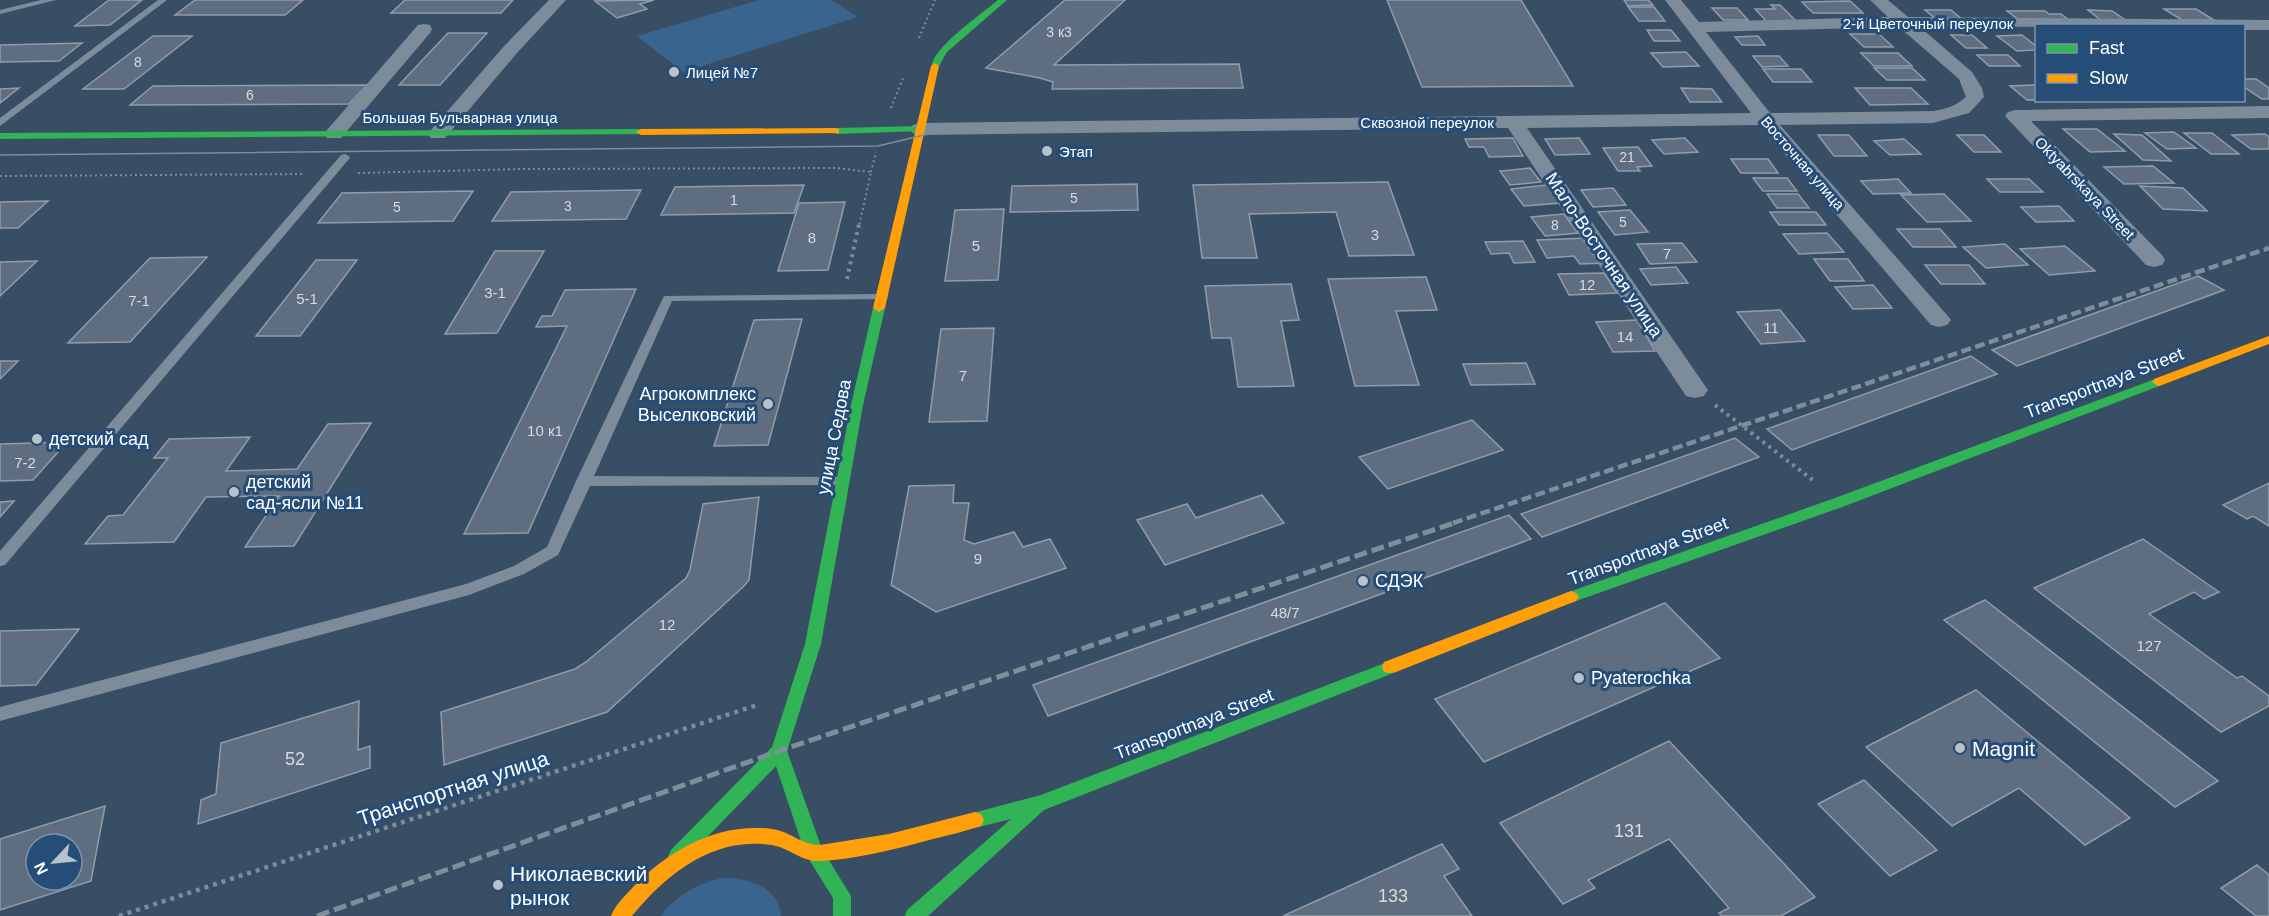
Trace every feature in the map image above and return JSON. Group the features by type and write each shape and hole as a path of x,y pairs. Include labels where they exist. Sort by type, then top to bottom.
{"main road":[{"name":"улица Седова","path":"669,864 779,751 813,645 857,405 882,297 910,153 920,129 937,59 944,50 1003,0"},
{"name":"Большая Бульварная улица","path":"0,136 920,129"},
{"path":"321,157 351,157"},
{"name":"Transportnaya Street","path":"1042,803 1551,604 1840,502 2269,340"},
{"path":"779,751 814,852 842,896 842,916"},
{"path":"622,916 638,893 669,864 708,844 744,836 774,837 814,852 862,848 1042,803"},
{"path":"914,916 1042,803"}],"street":[{"path":"438,134 511,49 558,0"},
{"name":"Восточная улица","path":"1673,0 1765,119 1939,320"},
{"path":"1878,0 1904,22"},
{"name":"Сквозной переулок","path":"920,129 1933,117 1950,114 1970,105 1975,97 1973,87 1966,76 1904,22"},
{"name":"2-й Цветочный переулок","path":"1695,27 1904,22 2147,24"},
{"name":"2-й Цветочный переулок","path":"2245,25 2269,25"},
{"path":"334,134 424,29"},
{"name":"Oktyabrskaya Street","path":"2154,260 2016,116 2269,112"},
{"name":"Мало-Восточная улица","path":"1513,122 1695,390"}],"lane":[{"path":"0,12 52,0"},
{"path":"0,123 163,0"},
{"path":"0,561 331,173 351,157"},
{"path":"0,714 470,589 519,570 553,551 668,298 882,297"},
{"path":"583,481 843,482"}],"path":[{"path":"917,42 934,0"},
{"path":"843,297 882,131 904,73"},
{"path":"0,176 522,169 836,168 871,172"},
{"path":"1695,390 1840,502"},
{"name":"Транспортная улица","path":"119,916 798,692"}],"shaded area":[{"path":"759,0 831,0 858,17 683,72 637,36"},
{"path":"722,878 751,882 768,891 779,906 781,916 661,916 673,902 688,891"}],"building":[{"path":"109,0 142,0 110,25 75,26"},
{"path":"195,0 303,0 285,15 175,15"},
{"path":"405,0 513,0 501,13 391,13"},
{"path":"654,0 640,4 647,9 617,18 595,1"},
{"path":"1065,0 1125,0 1054,65 1239,64 1243,88 1052,89 1053,82 986,68"},
{"path":"1387,0 1521,0 1573,86 1422,87"},
{"path":"1624,0 1648,0 1653,5 1628,6"},
{"path":"1850,1 1863,13 1813,13 1802,2"},
{"path":"1771,5 1780,5 1798,23 1769,24 1755,9 1775,9"},
{"path":"1628,7 1654,7 1665,21 1639,21"},
{"path":"1712,8 1737,8 1748,20 1723,20"},
{"path":"2164,9 2196,9 2214,20 2182,20"},
{"path":"1925,10 1951,10 1963,20 1937,20"},
{"path":"2088,10 2112,11 2127,21 2102,21"},
{"path":"2007,11 2045,11 2049,14 2061,14 2069,20 2019,20"},
{"path":"1647,30 1671,30 1680,41 1654,41"},
{"path":"448,33 487,33 440,85 399,85"},
{"path":"1850,34 1879,34 1893,47 1864,47"},
{"path":"1951,35 1972,35 1987,48 1966,48"},
{"path":"2022,35 2035,45 2035,50 2017,51 1997,36"},
{"path":"153,36 192,36 124,89 83,89"},
{"path":"1758,36 1765,45 1742,45 1735,37"},
{"path":"82,43 59,61 0,62 0,45"},
{"path":"1686,52 1699,66 1663,67 1651,53"},
{"path":"1861,53 1898,53 1912,66 1874,66"},
{"path":"1977,55 2008,55 2020,66 1989,66"},
{"path":"1753,56 1779,56 1788,66 1762,67"},
{"path":"1874,68 1912,68 1925,80 1887,80"},
{"path":"1763,69 1801,69 1812,82 1773,82"},
{"path":"2245,79 2256,79 2269,88 2269,99 2262,99 2245,88"},
{"path":"367,85 349,104 130,105 153,86"},
{"path":"2035,85 2035,100 2027,100 2010,86"},
{"path":"19,88 0,103 0,89"},
{"path":"1681,88 1712,89 1722,102 1690,102"},
{"path":"1855,88 1911,88 1928,104 1870,105"},
{"path":"2063,129 2097,129 2125,151 2090,152"},
{"path":"2174,132 2196,148 2167,149 2145,133"},
{"path":"2184,133 2212,133 2239,154 2211,154"},
{"path":"2114,134 2142,135 2171,161 2143,160"},
{"path":"2265,134 2269,137 2269,149 2251,149 2232,135"},
{"path":"1818,135 1849,135 1867,156 1834,156"},
{"path":"1957,135 1984,135 2001,152 1974,152"},
{"path":"1513,138 1523,156 1489,157 1484,147 1469,147 1465,139"},
{"path":"1579,138 1590,154 1555,155 1545,139"},
{"path":"1685,138 1698,152 1664,154 1652,140"},
{"path":"1904,139 1921,154 1890,155 1874,141"},
{"path":"1638,147 1652,166 1637,167 1640,171 1618,171 1603,148"},
{"path":"1731,159 1768,159 1778,173 1741,173"},
{"path":"2153,166 2174,183 2124,184 2104,167"},
{"path":"1530,168 1541,182 1510,185 1500,171"},
{"path":"1753,178 1787,178 1797,191 1763,191"},
{"path":"1898,179 1911,193 1873,194 1861,181"},
{"path":"1987,179 2029,179 2043,192 2000,192"},
{"path":"1388,182 1414,255 1349,256 1336,212 1249,214 1257,258 1202,258 1193,185"},
{"path":"1137,184 1138,210 1010,212 1012,186"},
{"path":"804,185 794,213 661,215 675,187"},
{"path":"1547,185 1560,203 1524,206 1511,189"},
{"path":"2140,186 2183,188 2207,211 2163,209"},
{"path":"1613,188 1626,205 1593,207 1581,190"},
{"path":"641,190 626,219 492,221 511,192"},
{"path":"473,191 453,221 318,223 342,193"},
{"path":"1767,194 1798,194 1809,208 1777,208"},
{"path":"1944,194 1971,221 1927,222 1901,195"},
{"path":"48,201 18,228 0,228 0,202"},
{"path":"845,202 828,270 778,271 799,203"},
{"path":"2059,206 2074,221 2036,222 2021,207"},
{"path":"1004,209 998,280 945,281 955,210"},
{"path":"1630,210 1648,232 1615,235 1598,212"},
{"path":"1770,212 1816,212 1826,225 1779,225"},
{"path":"1564,214 1578,233 1545,236 1531,217"},
{"path":"1897,229 1940,229 1956,247 1913,247"},
{"path":"1827,233 1844,252 1799,254 1783,234"},
{"path":"1589,238 1606,263 1580,264 1574,256 1547,258 1537,240"},
{"path":"1523,241 1535,262 1514,263 1509,253 1491,254 1485,242"},
{"path":"1682,243 1697,262 1650,264 1637,244"},
{"path":"2005,244 2028,265 1986,268 1963,247"},
{"path":"2065,246 2095,271 2049,275 2020,249"},
{"path":"495,251 544,251 497,333 445,334"},
{"path":"207,257 130,342 68,343 150,258"},
{"path":"1814,259 1848,259 1864,281 1830,281"},
{"path":"316,260 357,260 300,336 256,336"},
{"path":"37,261 0,296 0,262"},
{"path":"1925,265 1969,265 1985,284 1941,284"},
{"path":"1676,267 1688,283 1651,285 1640,269"},
{"path":"1604,273 1617,293 1569,295 1558,274"},
{"path":"2198,276 2224,290 2017,366 1992,350"},
{"path":"1426,277 1437,310 1396,311 1419,385 1355,386 1328,279"},
{"path":"1291,284 1299,320 1281,321 1294,386 1238,387 1231,338 1212,338 1205,286"},
{"path":"1873,285 1892,308 1853,309 1835,287"},
{"path":"636,289 528,533 464,534 567,326 536,327 542,316 552,316 565,290"},
{"path":"1780,310 1805,341 1761,344 1737,312"},
{"path":"802,319 768,445 714,446 754,320"},
{"path":"1637,320 1655,351 1613,352 1596,322"},
{"path":"994,328 987,421 929,422 941,329"},
{"path":"1971,356 1997,374 1792,450 1767,429"},
{"path":"0,361 18,361 0,379"},
{"path":"1526,363 1535,384 1471,385 1463,364"},
{"path":"1472,420 1503,450 1388,489 1359,457"},
{"path":"371,423 294,546 245,547 279,496 206,497 174,542 85,544 108,516 123,515 168,458 154,458 169,439 250,437 226,471 297,469 328,424"},
{"path":"1735,438 1759,457 1542,537 1521,514"},
{"path":"67,442 33,480 0,481 0,444"},
{"path":"2269,483 2269,526 2253,516 2247,519 2223,505"},
{"path":"954,485 953,503 969,503 964,540 974,544 1014,532 1023,547 1050,539 1066,568 936,612 891,585 909,486"},
{"path":"1262,495 1284,523 1165,565 1137,520 1187,504 1196,518"},
{"path":"759,497 749,580 607,712 444,765 441,712 575,669 586,662 686,578 690,570 703,504"},
{"path":"14,501 0,517 0,502"},
{"path":"1509,515 1531,539 1048,716 1033,685"},
{"path":"2143,539 2219,592 2204,599 2194,592 2149,614 2237,678 2242,676 2269,696 2269,706 2221,732 2034,588"},
{"path":"1985,600 2218,781 2175,807 1944,620"},
{"name":"Pyaterochka","path":"1665,603 1720,658 1484,762 1435,699"},
{"path":"79,629 36,685 0,686 0,631"},
{"path":"1976,690 2130,818 2085,845 2019,788 1952,826 1866,747"},
{"path":"359,701 358,750 370,746 370,768 198,824 201,800 216,794 221,743"},
{"path":"1669,741 1815,897 1781,916 1722,916 1719,913 1729,908 1669,839 1588,880 1595,888 1563,904 1500,823"},
{"path":"1864,780 1937,850 1890,876 1818,804"},
{"path":"105,806 91,881 84,883 84,832 24,832 24,892 56,892 0,910 0,839"},
{"path":"1442,844 1459,869 1444,876 1472,916 1283,916"},
{"path":"2257,865 2269,875 2269,916 2256,916 2221,888"}],"tram line":[{"path":"0,155 878,146 945,130 1936,119 1961,113 1976,103 1981,98 1979,88 1971,76 1882,0"},
{"path":"1953,110 1966,103 1970,96 1968,86 1959,74"}],"railway":[{"path":"1453,523 2269,248"},
{"path":"317,916 779,751 1457,522"}],"traffic: fast":[{"path":"935,66 944,50 1003,0"},
{"path":"836,131 920,129"},
{"path":"0,136 641,132"},
{"path":"677,856 779,751 813,644 857,405 879,308"},
{"path":"1571,597 1840,502 2158,382"},
{"path":"975,820 1042,803 1390,667"},
{"path":"779,751 814,853"},
{"path":"914,916 1036,808"},
{"path":"814,853 842,896 842,916"}],"traffic: slow":[{"path":"879,308 935,66"},
{"path":"641,132 836,131"},
{"path":"2158,382 2269,340"},
{"path":"1390,667 1571,597"},
{"path":"620,916 634,898 667,868 685,855 725,839 747,836 771,837 808,852 820,853 889,842 975,820"}],"place":[{"name":"Лицей №7","path":"674,72"},
{"name":"Этап","path":"1047,151"},
{"name":"Агрокомплекс Выселковский","path":"768,404"},
{"name":"детский сад","path":"37,439"},
{"name":"детский сад-ясли №11","path":"234,492"},
{"name":"СДЭК","path":"1363,581"},
{"name":"Pyaterochka","path":"1579,678"},
{"name":"Magnit","path":"1960,748"},
{"name":"Николаевский рынок","path":"498,885"}]}
